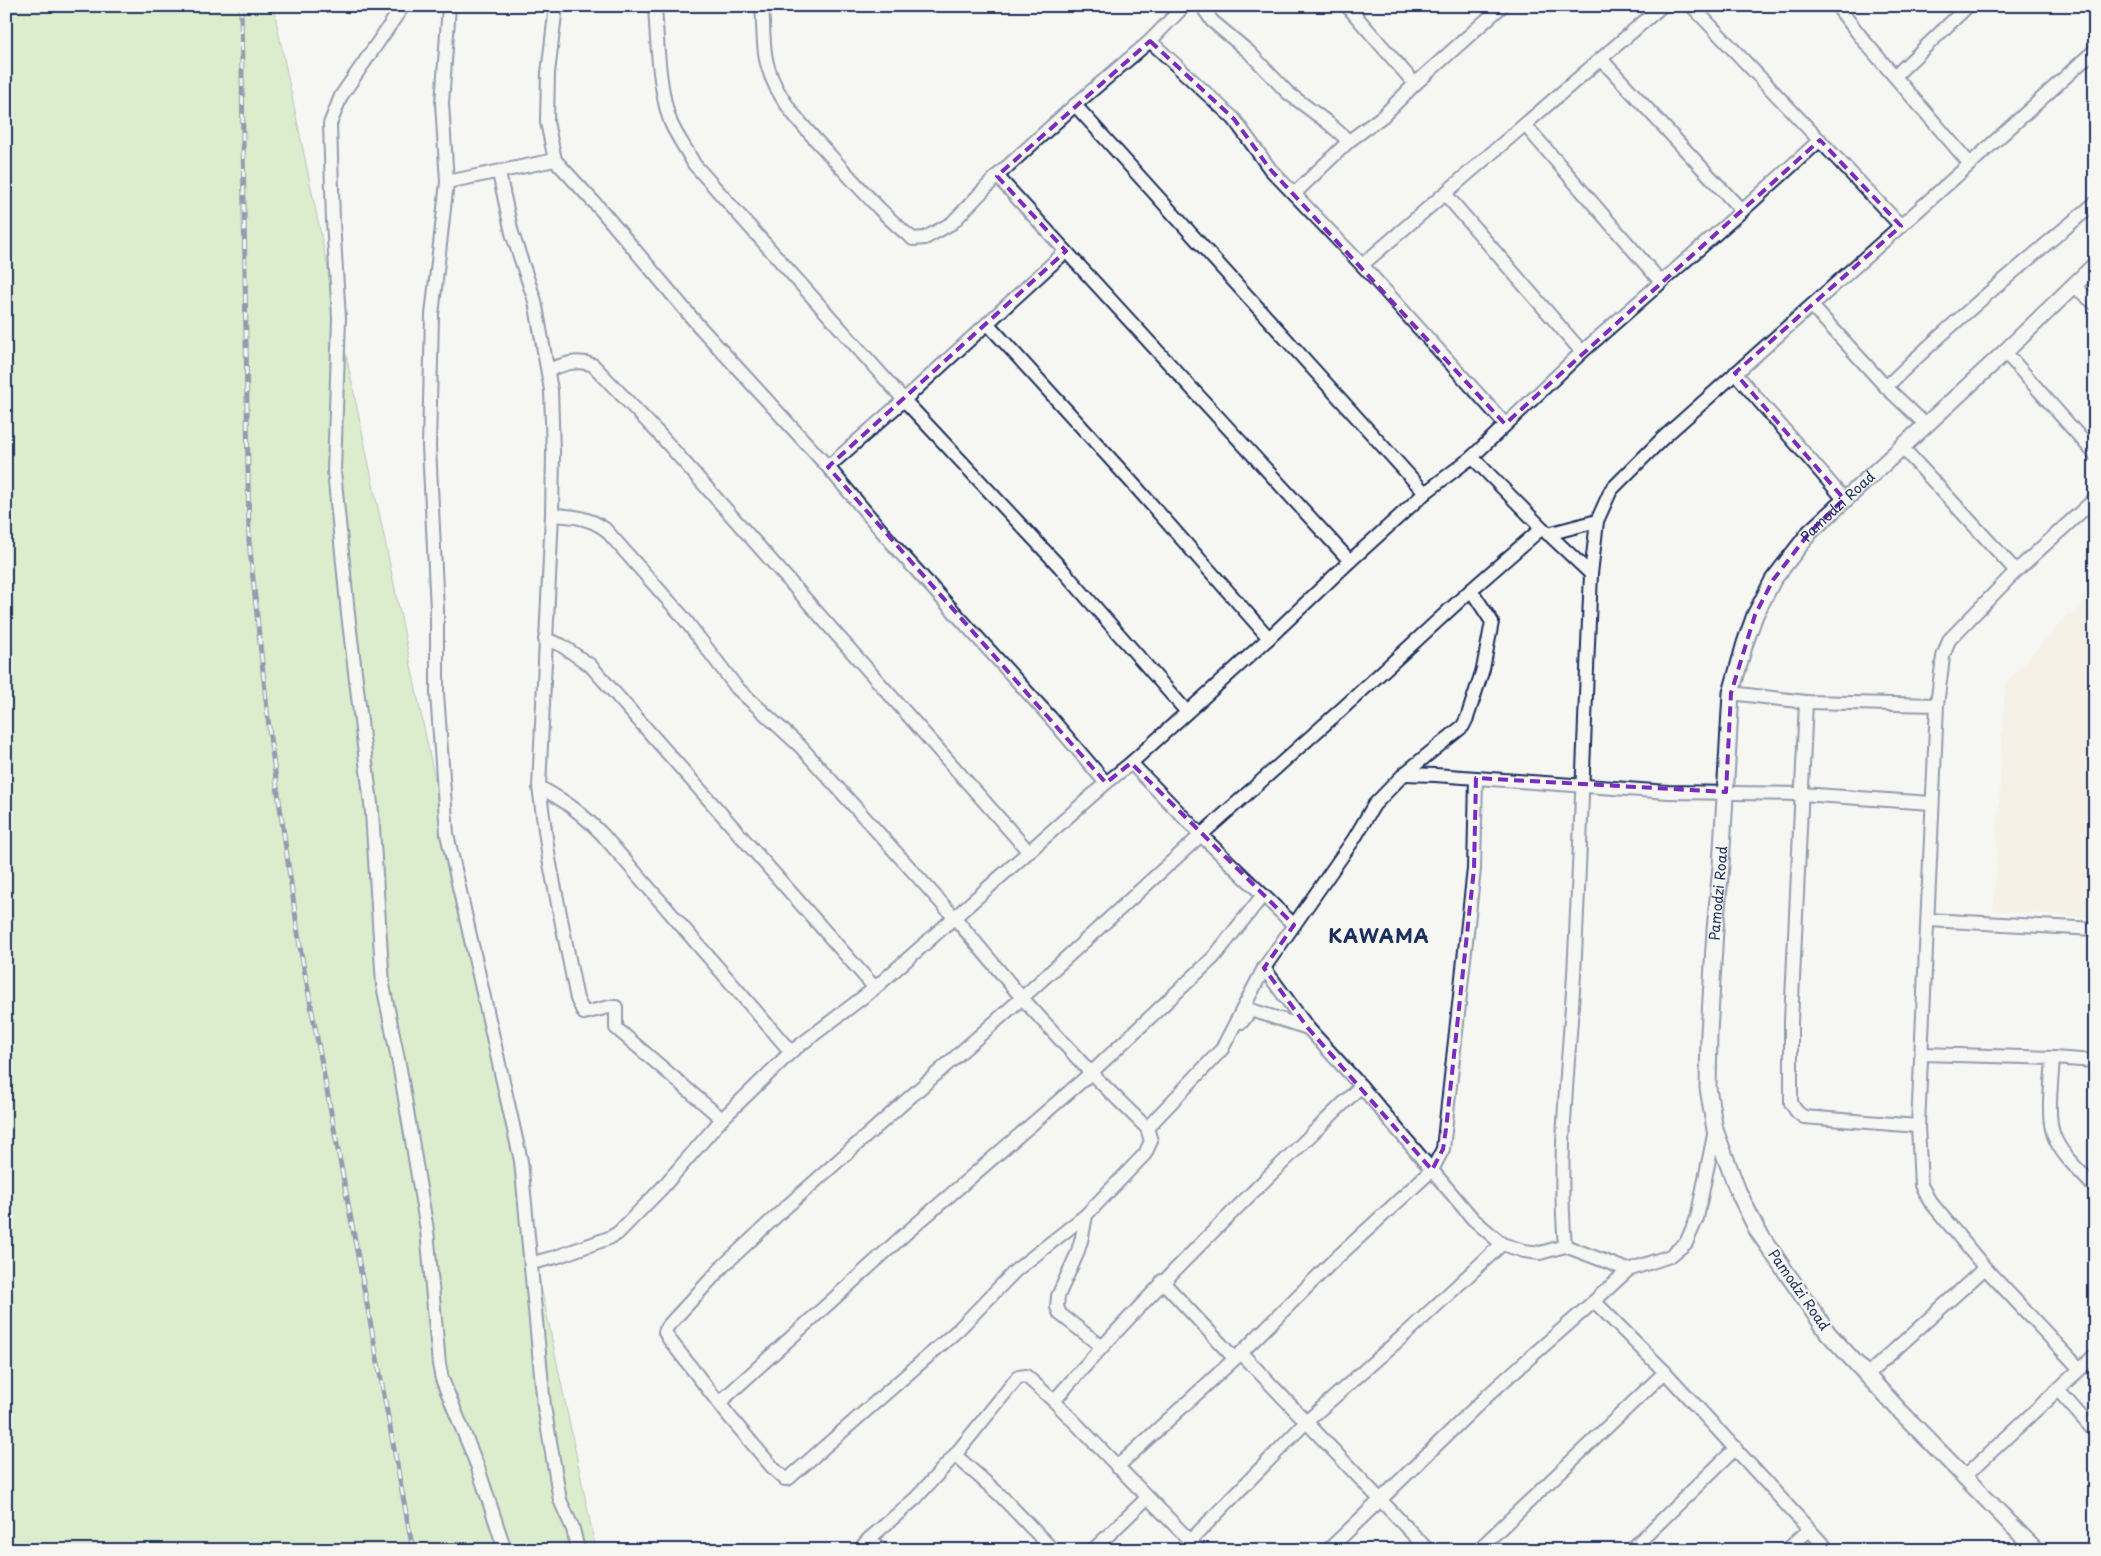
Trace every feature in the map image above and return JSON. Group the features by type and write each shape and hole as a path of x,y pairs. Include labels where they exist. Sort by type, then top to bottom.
{"street":[{"path":"403,6 341,96 330,124 339,318 335,495 372,812 383,984 428,1230 439,1364 442,1379 476,1465 505,1550"},
{"path":"449,6 442,103 447,182 432,314 429,446 437,610 437,693 447,834 521,1161 544,1406 560,1500 573,1529 578,1550"},
{"path":"556,6 548,74 547,122 555,160 602,211 698,325 828,467 897,549 1050,717 1106,783"},
{"path":"655,6 657,42 663,86 671,122 694,164 904,400 1060,567 1187,712"},
{"path":"762,6 767,66 774,83 785,101 806,129 855,182 913,239 925,238 952,223 997,176 1075,105 1150,41 1184,6"},
{"path":"1202,6 1212,21 1249,52 1288,93 1349,141"},
{"path":"1347,6 1415,84"},
{"path":"1362,266 1662,6"},
{"path":"1692,6 1901,226"},
{"path":"1837,6 1865,42 1970,164"},
{"path":"1895,76 1968,6"},
{"path":"1294,194 1349,141 1382,116 1495,8"},
{"path":"1150,41 1234,119 1270,169 1362,266 1505,424"},
{"path":"1565,1246 1561,1203 1564,1109 1570,1054 1576,943 1591,574 1597,521 1612,490 1663,438 2095,50"},
{"path":"1601,59 1742,211"},
{"path":"1075,105 1425,493"},
{"path":"1524,125 1661,282"},
{"path":"532,1263 556,1257 618,1233 662,1188 722,1119 791,1052 875,988 1131,763 1425,493 1472,457 1582,352 1820,140"},
{"path":"447,182 499,173 555,160"},
{"path":"499,173 512,233 535,301 551,390 553,452 552,515 539,787 549,859 576,998 581,1011 584,1013 609,1006 616,1007 616,1028 722,1119"},
{"path":"997,176 1350,561"},
{"path":"1446,195 1582,352"},
{"path":"1886,387 1926,348 1988,293 2095,203"},
{"path":"828,467 988,324 1066,251"},
{"name":"Pamodzi Road","path":"2036,1550 1828,1333 1757,1230 1738,1192 1715,1130 1708,1088 1709,1033 1731,693 1744,643 1755,615 1773,580 1810,532 2005,352 2095,265"},
{"path":"2074,286 2095,304"},
{"path":"1812,306 1886,387 1926,424"},
{"path":"988,324 1130,480 1269,638"},
{"path":"2005,352 2095,454"},
{"path":"548,370 569,363 583,361 593,365 661,436 1029,852"},
{"path":"1736,373 1844,499"},
{"path":"1901,446 2016,571"},
{"path":"1472,457 1591,574"},
{"path":"2079,1368 1985,1268 1923,1192 1918,1126 1936,706 1942,657 1949,640 2016,571 2095,499"},
{"path":"552,515 580,516 593,521 605,529 683,617 737,688 800,746 954,918 1022,998 1091,1073 1147,1128 1151,1141 1145,1154 1086,1215 1015,1271 959,1329 788,1479 785,1479 774,1469 719,1404 669,1339 665,1332 667,1327 723,1266 778,1215 1022,998 1471,590 1546,531 1597,521"},
{"path":"1222,1049 1264,968 1354,839 1374,805 1404,774 1463,726 1483,669 1492,622 1487,611 1471,590"},
{"path":"545,639 561,645 590,665 875,988"},
{"path":"1731,693 1806,702 1936,706"},
{"path":"1806,702 1791,1021 1791,1103 1796,1112 1804,1117 1918,1126"},
{"path":"1430,752 1436,775"},
{"path":"1131,763 1201,835 1294,925"},
{"path":"1404,774 1581,784 1668,792 1801,794 1931,804"},
{"path":"1117,1467 1237,1356 1330,1264 1432,1170 1443,1149 1474,869 1476,778"},
{"path":"539,787 565,800 602,834 791,1052"},
{"path":"719,1404 904,1235 1091,1073 1212,958 1263,895"},
{"path":"1928,920 2095,929"},
{"path":"1264,968 1308,1028 1361,1086 1473,1219 1502,1244 1524,1251 1540,1253 1565,1246 1628,1270"},
{"path":"1147,1128 1222,1049 1251,1010 1308,1028"},
{"path":"1922,1054 2095,1061"},
{"path":"2053,1058 2051,1122 2054,1136 2064,1152 2095,1188"},
{"path":"1054,1401 1101,1346 1162,1282 1361,1086"},
{"path":"1328,1550 1491,1393 1547,1342 1595,1302 1628,1270 1670,1256 1686,1243 1697,1218 1715,1130"},
{"path":"1086,1215 1082,1237 1058,1296 1057,1307 1060,1314 1101,1346"},
{"path":"858,1550 916,1498 955,1455 1018,1377 1026,1376 1054,1401 1195,1545 1306,1422 1410,1330 1502,1244"},
{"path":"1867,1375 1985,1268"},
{"path":"1162,1282 1306,1422 1428,1550"},
{"path":"1595,1302 1665,1372 1828,1550"},
{"path":"1964,1477 2095,1355"},
{"path":"1478,1550 1665,1372"},
{"path":"2058,1390 2095,1432"},
{"path":"1630,1550 1736,1448"},
{"path":"955,1455 1000,1496 1053,1550"},
{"path":"1092,1550 1147,1498"},
{"path":"1787,1550 1809,1530"},
{"path":"869,1539 882,1550"}],"highlighted area":[{"path":"1150,41 1234,119 1270,169 1505,424 1820,140 1901,226 1735,373 1844,499 1810,532 1773,580 1755,615 1731,693 1726,792 1476,778 1474,869 1446,1129 1443,1149 1432,1170 1308,1028 1264,968 1294,925 1131,763 1106,783 828,467 1066,251 997,176"}],"shaded area":[{"path":"2087,598 2095,606 2095,918 1994,910 2005,685 2069,613 2073,615"}],"green space":[{"path":"6,6 273,6 596,1550 6,1550"}],"railway":[{"path":"241,6 249,541 270,737 300,947 413,1550"}],"district":[{"name":"KAWAMA","path":"1379,936"}]}
